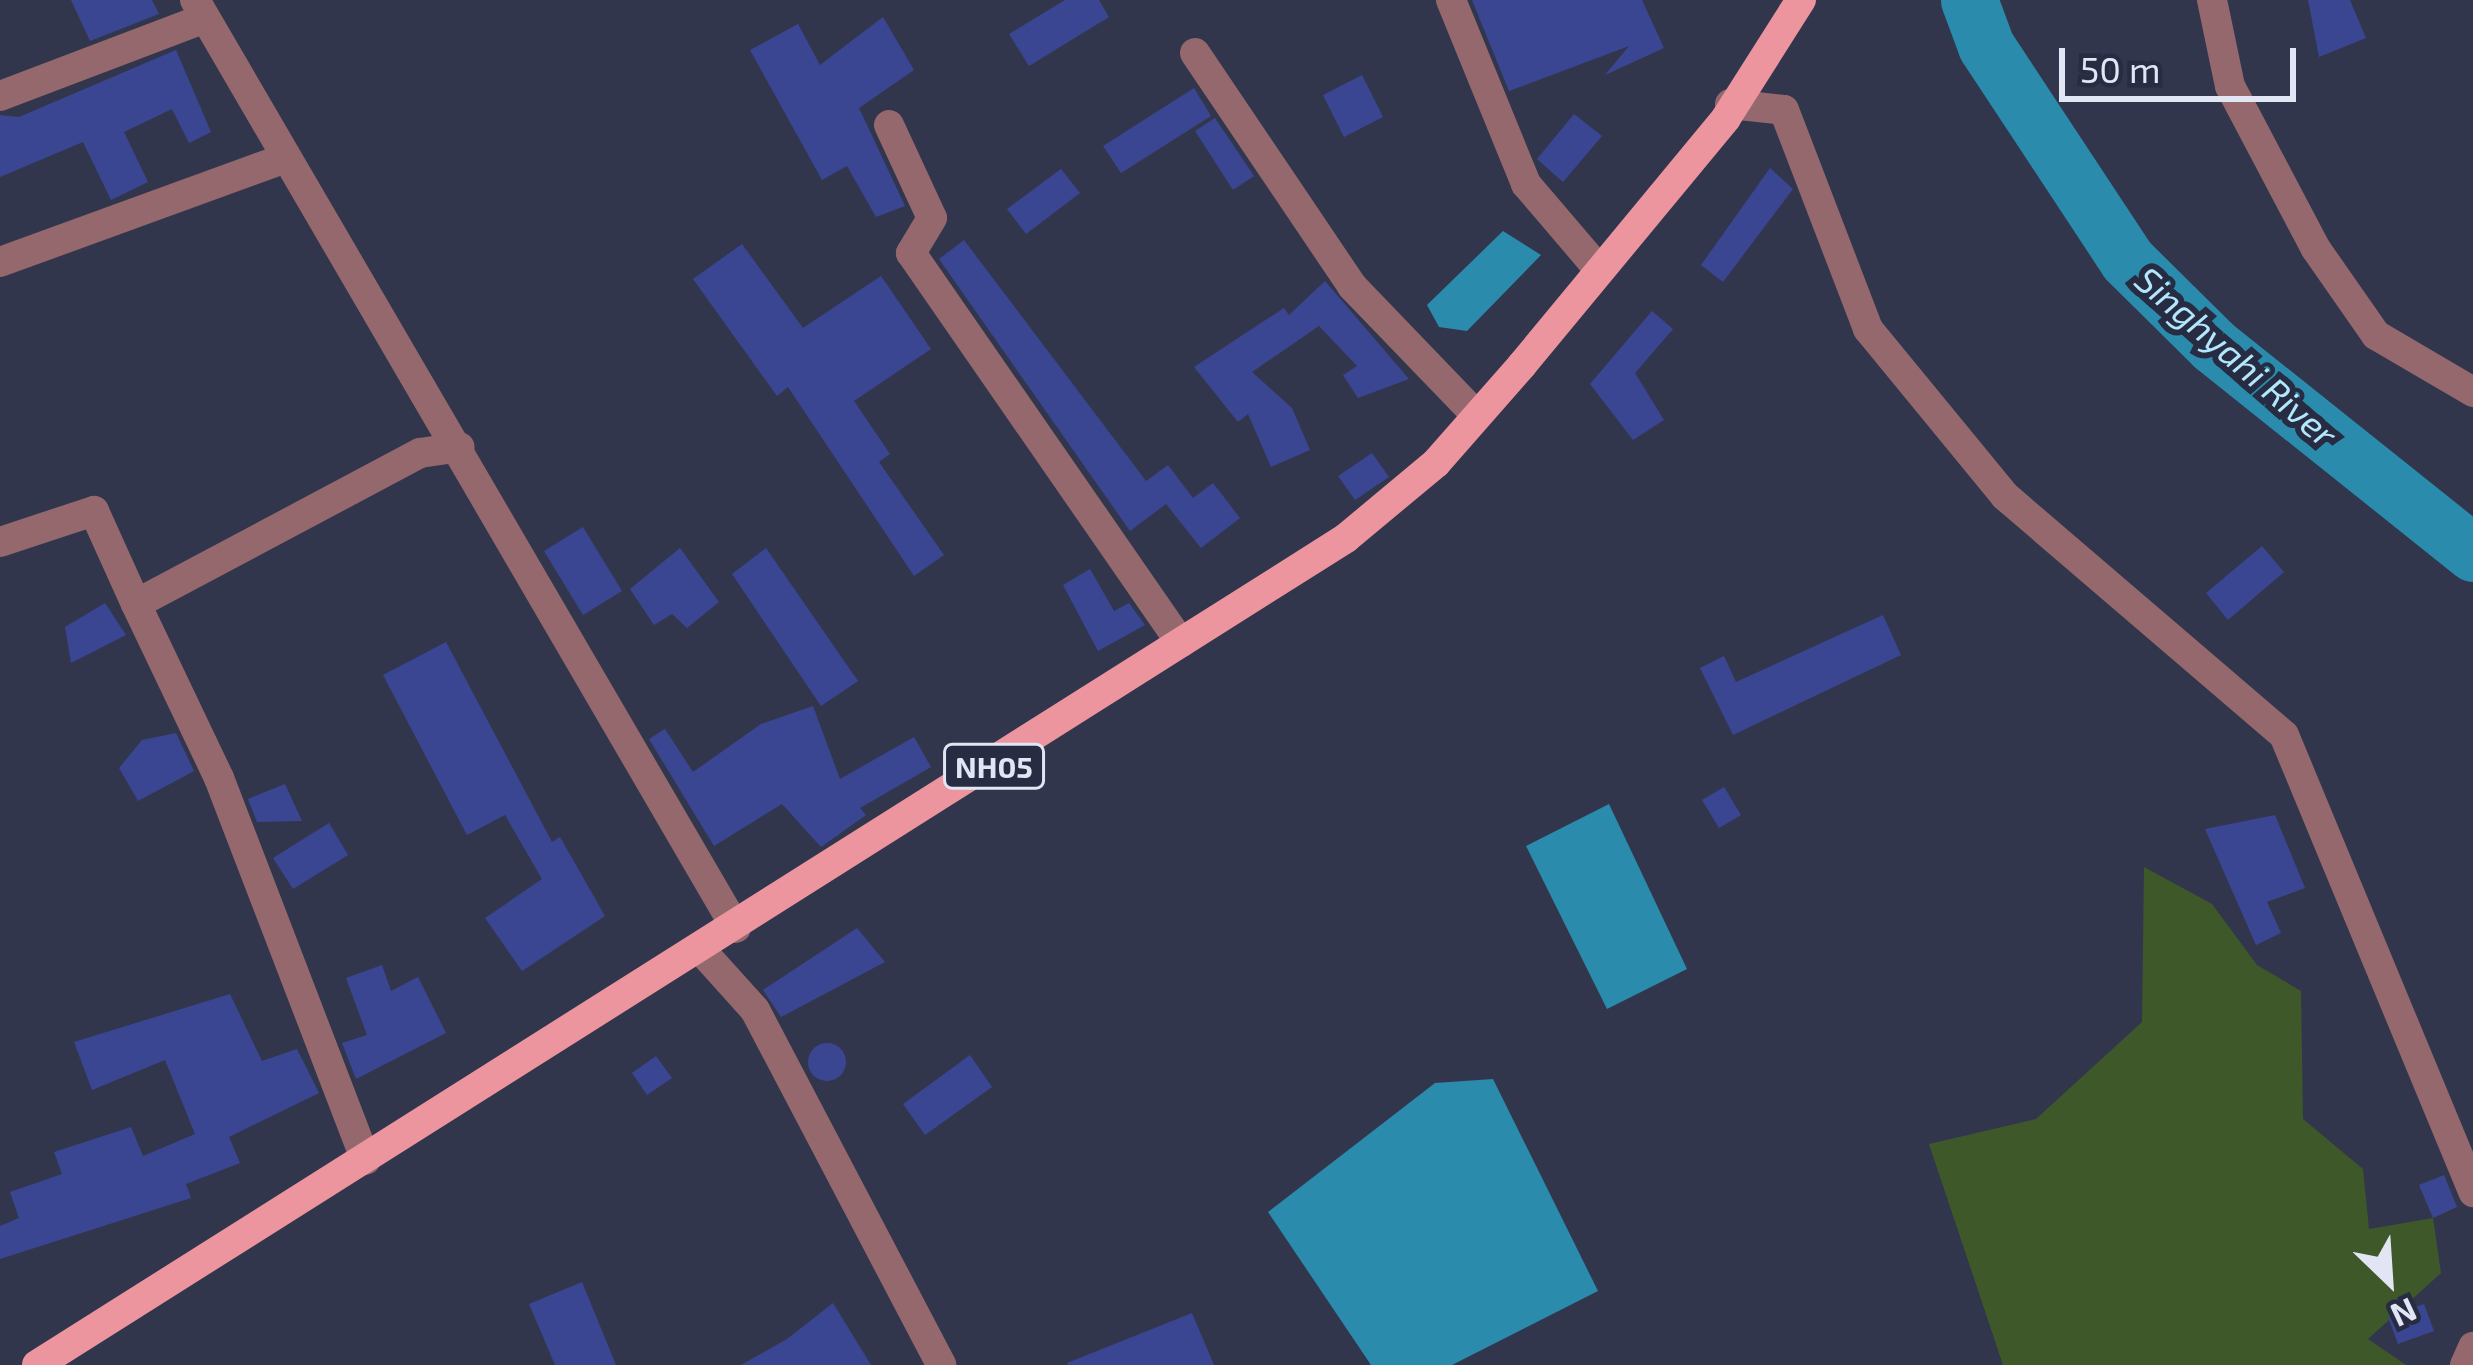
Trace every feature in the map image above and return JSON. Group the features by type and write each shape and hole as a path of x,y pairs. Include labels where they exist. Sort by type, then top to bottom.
{"main road":[{"name":"NH05","path":"38,1365 736,928 1346,538 1478,416 1730,104 1801,0"}],"street":[{"path":"1451,0 1526,184 1597,267"},
{"path":"2212,0 2230,86 2316,249 2376,335 2473,392"},
{"path":"0,96 200,9 284,158 460,447 736,928"},
{"path":"1195,53 1352,286 1478,416"},
{"path":"1730,104 1784,110 1868,329 2005,496 2284,735 2473,1192"},
{"path":"889,125 932,218 911,253 1181,643"},
{"path":"0,262 284,158"},
{"path":"136,604 420,453 460,447"},
{"path":"0,542 94,511 219,778 365,1160"},
{"path":"701,950 755,1010 941,1365"},
{"path":"2465,1365 2473,1346"}],"green space":[{"path":"2144,867 2212,904 2257,965 2301,991 2303,1119 2363,1169 2369,1229 2433,1218 2441,1273 2368,1339 2406,1365 2003,1365 1929,1144 2036,1119 2142,1022"}],"water":[{"path":"1503,231 1541,255 1467,331 1439,327 1427,305"},
{"path":"1609,804 1687,969 1607,1009 1526,846"},
{"path":"1493,1079 1598,1291 1452,1365 1371,1365 1268,1212 1435,1083"}],"building":[{"path":"71,0 152,0 159,14 90,41"},
{"path":"1065,0 1099,0 1109,17 1029,66 1009,34"},
{"path":"1472,0 1642,0 1664,48 1605,75 1629,46 1509,91"},
{"path":"2308,0 2350,0 2366,38 2319,57"},
{"path":"883,17 914,70 859,108 905,206 876,217 847,166 822,180 750,50 798,24 820,65"},
{"path":"176,50 211,132 189,143 172,109 124,132 148,182 111,200 83,142 0,177 0,115 19,117"},
{"path":"1362,75 1383,117 1344,137 1323,95"},
{"path":"1194,88 1211,116 1121,173 1103,146"},
{"path":"1574,114 1602,136 1563,182 1537,159"},
{"path":"1215,118 1254,176 1233,190 1195,131"},
{"path":"1770,168 1793,189 1723,282 1701,265"},
{"path":"1061,169 1080,193 1026,234 1007,209"},
{"path":"964,240 1146,481 1168,465 1193,498 1213,483 1240,518 1201,548 1166,504 1130,531 939,259"},
{"path":"742,244 803,328 881,276 931,349 854,401 890,454 879,462 944,555 914,576 788,387 777,396 693,279"},
{"path":"1325,281 1409,379 1358,398 1343,375 1357,366 1319,326 1252,372 1292,408 1310,450 1271,467 1248,414 1238,422 1194,367 1284,308 1289,315"},
{"path":"1652,311 1673,329 1635,373 1664,420 1633,440 1590,384"},
{"path":"1372,453 1389,477 1355,500 1338,476"},
{"path":"583,527 622,591 583,615 544,551"},
{"path":"2262,546 2284,572 2228,620 2206,593"},
{"path":"680,548 719,602 687,628 672,614 654,625 630,589"},
{"path":"766,548 858,681 821,706 732,574"},
{"path":"1090,569 1114,611 1129,603 1145,625 1098,651 1063,585"},
{"path":"105,603 126,635 71,663 65,627"},
{"path":"1883,615 1901,655 1733,735 1700,668 1724,656 1736,682"},
{"path":"446,642 552,842 560,837 605,916 522,971 485,918 542,879 505,815 467,835 383,675"},
{"path":"813,706 840,779 914,737 931,767 860,808 866,815 821,847 782,804 714,846 649,739 665,729 693,772 761,724"},
{"path":"176,733 194,771 138,801 119,768 142,740"},
{"path":"285,784 302,821 257,822 248,799"},
{"path":"1724,787 1741,815 1719,828 1702,800"},
{"path":"2275,815 2305,888 2267,902 2281,933 2256,945 2205,829"},
{"path":"329,823 348,855 293,889 273,858"},
{"path":"857,928 885,962 781,1017 763,990"},
{"path":"382,965 391,991 418,977 446,1033 356,1079 342,1043 367,1035 346,978"},
{"path":"230,994 262,1061 297,1049 319,1093 229,1137 240,1163 186,1184 191,1198 0,1259 0,1226 19,1218 10,1192 62,1174 54,1152 131,1127 143,1156 195,1134 165,1060 92,1090 74,1042"},
{"path":"827,1043 841,1048 846,1062 841,1076 827,1081 813,1076 808,1062 813,1048"},
{"path":"970,1055 992,1087 925,1135 903,1104"},
{"path":"656,1056 672,1078 647,1095 632,1073"},
{"path":"2444,1175 2457,1207 2433,1218 2419,1185"},
{"path":"582,1282 616,1365 555,1365 529,1304"},
{"path":"833,1303 871,1365 741,1365 787,1339"},
{"path":"2424,1304 2434,1331 2398,1344 2388,1317"},
{"path":"1192,1313 1214,1365 1067,1363"}],"waterway":[{"name":"Singhyahi River","path":"1969,0 1986,46 2127,260 2214,346 2473,553"}]}
